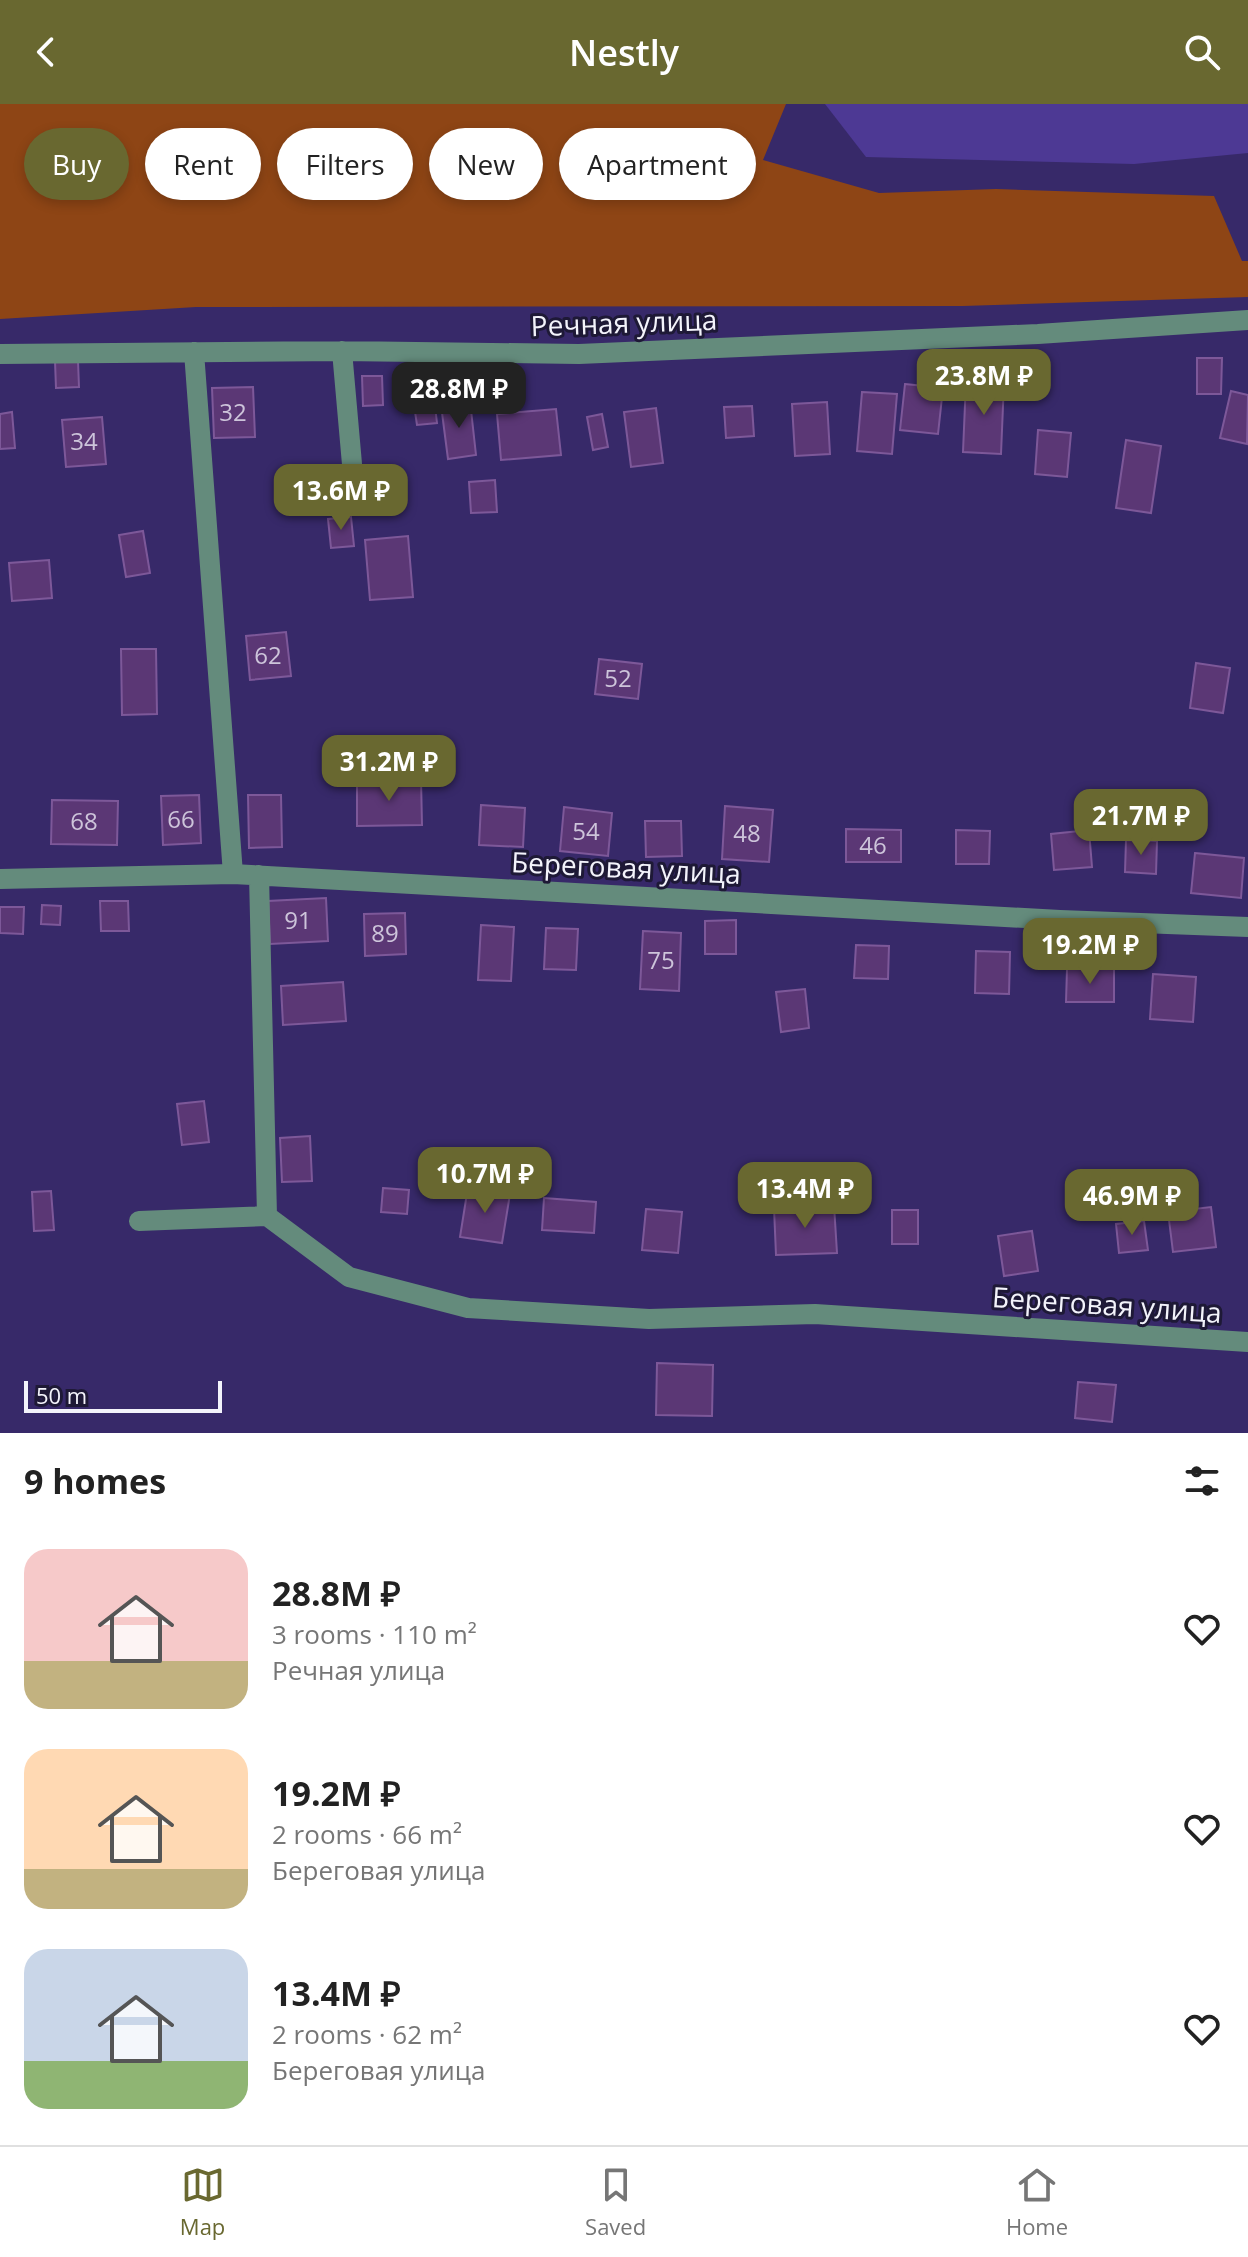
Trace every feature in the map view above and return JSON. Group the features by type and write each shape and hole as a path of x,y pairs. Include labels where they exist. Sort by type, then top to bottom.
{"street":[{"name":"Речная улица","path":"0,354 342,351 579,354 1038,334 1248,320"},
{"path":"342,351 355,498"},
{"path":"194,352 233,874"},
{"name":"Береговая улица","path":"0,879 233,874 1029,919 1248,927"},
{"path":"139,1221 267,1216 259,875"},
{"name":"Береговая улица","path":"267,1216 349,1277 468,1308 649,1319 815,1314 1248,1342"}],"shaded area":[{"path":"0,104 786,104 763,160 879,193 996,189 1214,196 1242,261 1248,261 1248,297 963,306 196,307 0,319"},
{"path":"825,104 1248,104 1248,153 1134,164 866,157"}],"building":[{"path":"1197,358 1222,358 1221,394 1197,394"},
{"path":"55,361 78,361 79,387 56,388"},
{"path":"362,376 382,376 383,405 363,406"},
{"path":"966,381 1004,382 1001,454 963,452"},
{"path":"905,384 943,388 938,434 900,430"},
{"path":"253,387 255,437 214,438 212,388"},
{"path":"433,389 437,423 417,425 412,392"},
{"path":"1231,391 1248,395 1247,444 1220,438"},
{"path":"862,392 897,394 892,454 857,451"},
{"path":"470,401 476,455 448,459 441,405"},
{"path":"827,402 830,454 795,456 792,404"},
{"path":"752,406 754,436 726,438 724,407"},
{"path":"656,408 663,463 631,467 624,412"},
{"path":"556,409 561,455 501,460 497,414"},
{"path":"12,412 15,448 0,449 0,414"},
{"path":"602,414 608,447 593,450 587,417"},
{"path":"102,417 106,464 66,467 62,420"},
{"path":"1038,430 1071,433 1067,477 1035,474"},
{"path":"1126,440 1161,446 1151,513 1116,508"},
{"path":"495,480 497,512 471,513 469,482"},
{"path":"351,517 354,546 331,548 328,519"},
{"path":"143,531 150,573 126,577 119,535"},
{"path":"408,536 413,597 370,600 365,540"},
{"path":"49,560 52,598 12,601 9,563"},
{"path":"286,632 291,676 250,680 246,636"},
{"path":"121,649 156,649 157,714 122,715"},
{"path":"599,659 642,664 638,699 595,694"},
{"path":"1196,663 1230,668 1223,713 1190,708"},
{"path":"421,779 422,825 357,826 357,780"},
{"path":"199,795 201,843 163,845 161,796"},
{"path":"248,795 281,795 282,847 249,848"},
{"path":"52,800 118,801 117,845 51,844"},
{"path":"481,805 525,808 523,847 479,845"},
{"path":"725,806 773,810 769,862 722,859"},
{"path":"564,807 612,813 608,856 560,851"},
{"path":"645,821 681,821 682,856 646,857"},
{"path":"846,829 901,830 901,862 846,862"},
{"path":"956,830 990,831 989,864 956,864"},
{"path":"1089,830 1092,867 1054,870 1051,834"},
{"path":"1126,840 1157,841 1156,874 1125,872"},
{"path":"1195,853 1244,858 1241,898 1191,893"},
{"path":"326,898 328,941 270,944 268,901"},
{"path":"100,901 128,901 129,931 101,931"},
{"path":"42,905 61,906 60,925 41,924"},
{"path":"0,907 24,907 23,934 0,933"},
{"path":"405,913 406,954 365,956 364,914"},
{"path":"736,920 736,954 705,954 705,921"},
{"path":"481,925 514,927 511,981 478,980"},
{"path":"546,928 578,929 576,970 544,969"},
{"path":"643,931 681,933 679,991 640,989"},
{"path":"856,945 889,946 888,979 854,978"},
{"path":"976,951 1010,952 1009,994 975,993"},
{"path":"1067,969 1114,969 1114,1002 1066,1002"},
{"path":"1153,974 1196,977 1193,1022 1150,1019"},
{"path":"343,982 346,1021 283,1025 281,986"},
{"path":"805,989 809,1028 781,1032 776,992"},
{"path":"204,1101 209,1142 182,1145 177,1104"},
{"path":"310,1136 312,1181 282,1182 280,1138"},
{"path":"468,1187 510,1194 502,1243 460,1237"},
{"path":"383,1188 409,1190 407,1214 381,1212"},
{"path":"51,1191 54,1230 34,1231 32,1192"},
{"path":"544,1198 596,1202 594,1233 542,1230"},
{"path":"834,1205 837,1253 776,1255 774,1208"},
{"path":"1211,1207 1216,1247 1173,1252 1168,1212"},
{"path":"646,1209 682,1212 678,1253 642,1250"},
{"path":"892,1210 918,1210 918,1244 892,1244"},
{"path":"1144,1221 1148,1250 1119,1253 1116,1224"},
{"path":"1032,1231 1038,1271 1004,1276 998,1236"},
{"path":"657,1363 713,1365 712,1416 656,1415"},
{"path":"1078,1382 1116,1385 1112,1422 1075,1418"}]}
